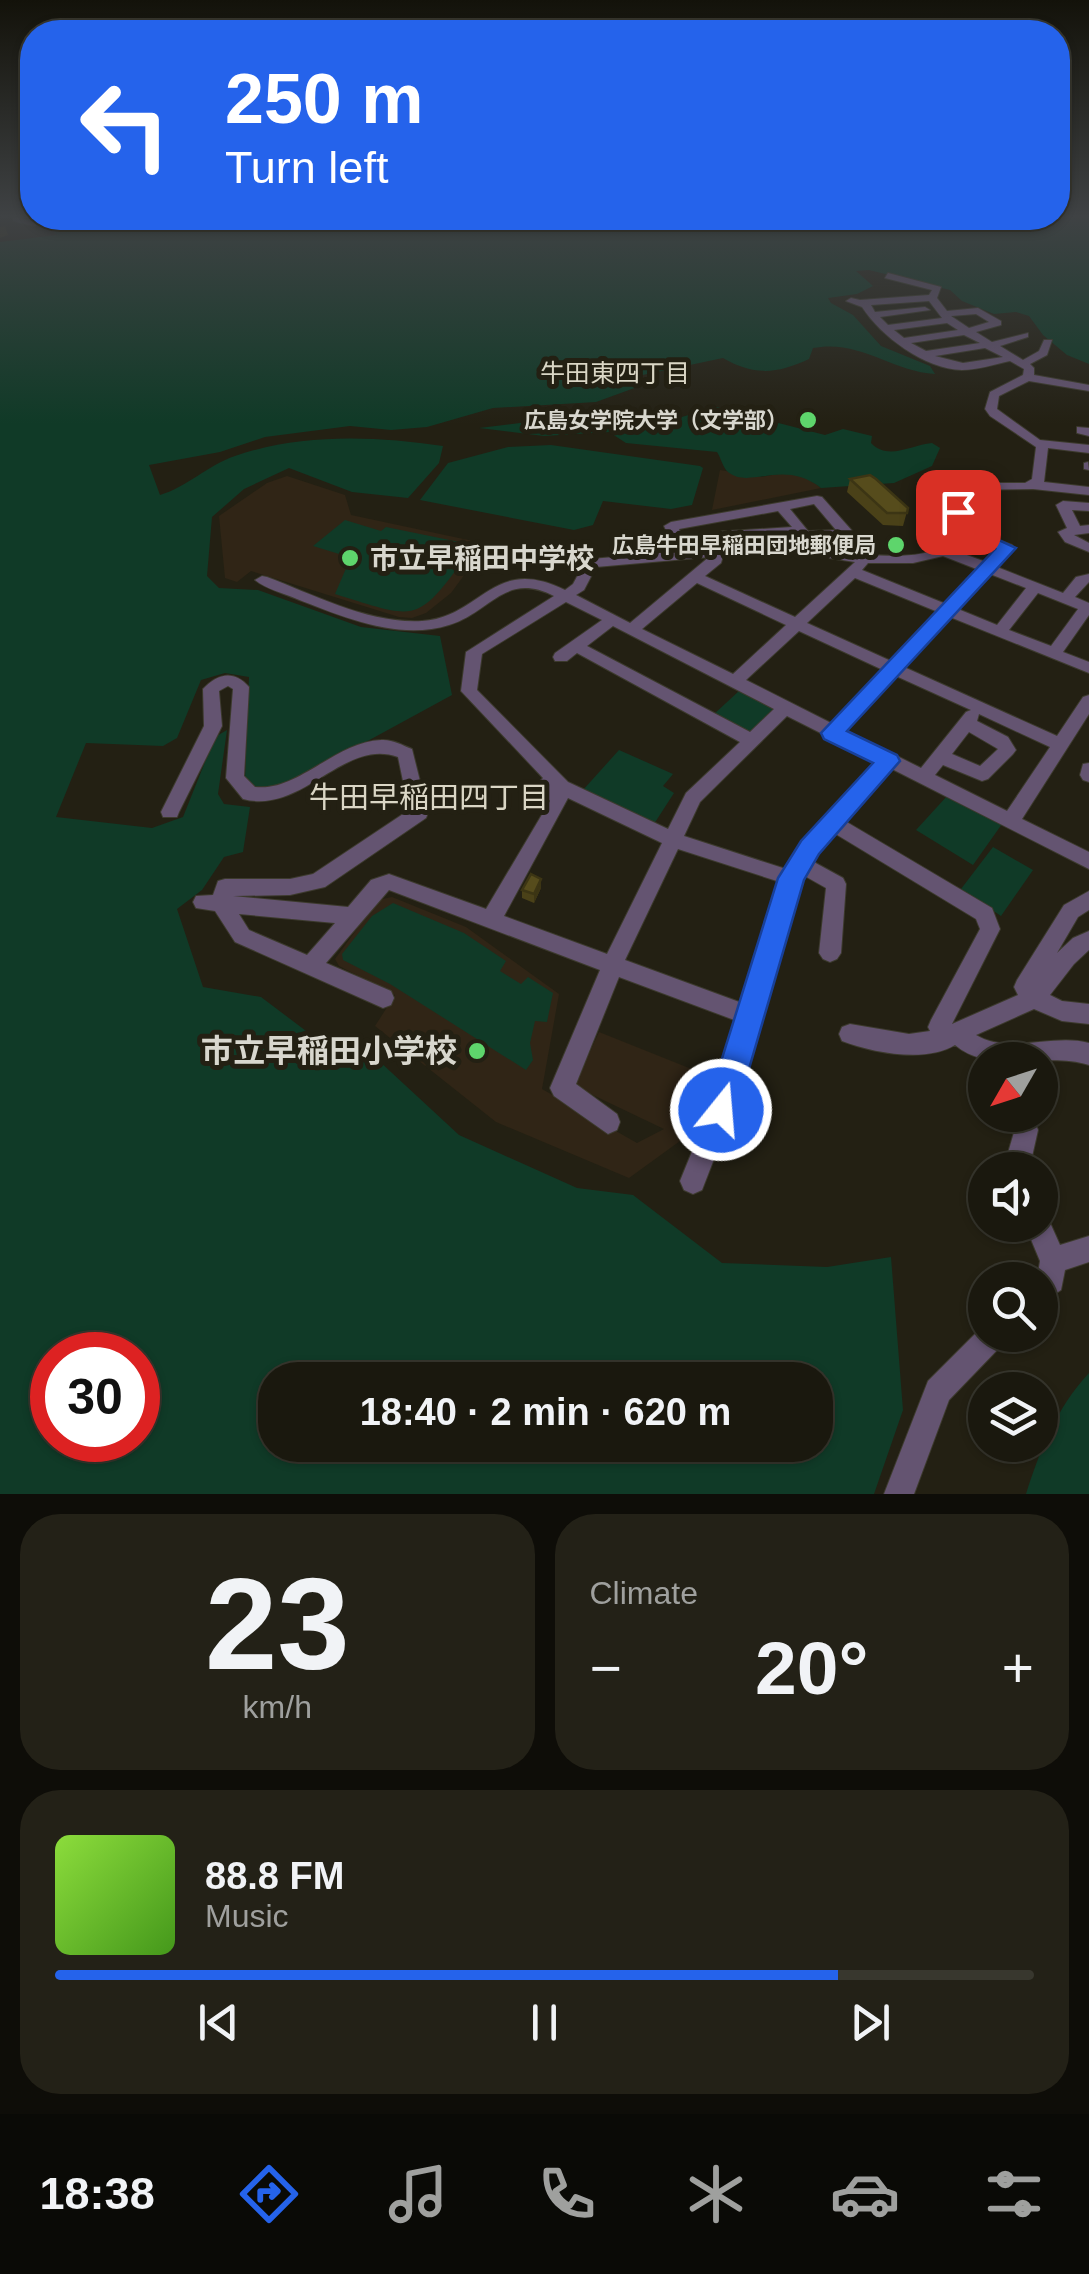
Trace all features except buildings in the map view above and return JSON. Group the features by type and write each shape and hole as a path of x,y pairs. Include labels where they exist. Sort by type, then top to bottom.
{"street":[{"path":"922,285 938,289 932,298"},
{"path":"932,298 856,302 866,305 870,315 901,342 953,367 1021,366"},
{"path":"932,298 966,332 1021,366 1089,388"},
{"path":"870,315 978,311 998,323 901,342"},
{"path":"885,328 945,314"},
{"path":"926,354 1024,335"},
{"path":"1034,485 1043,450 1039,443 991,409 994,394 1021,366 1044,353 1048,342"},
{"path":"1039,443 1089,449"},
{"path":"733,683 858,566 944,551 968,525 966,518 942,498 948,486 1034,485 1089,490"},
{"path":"781,506 802,530 676,538 671,526 762,509 817,500 847,533 784,538 784,547"},
{"path":"1089,507 1063,505 1081,528 1065,532 1070,539 1089,548"},
{"path":"832,733 1007,548 964,532"},
{"path":"830,953 836,884 671,839 562,787 469,691 474,652 579,587 591,563 784,547 858,566 1089,668"},
{"path":"944,551 1088,608 1054,653"},
{"path":"632,630 697,578 716,560 716,554"},
{"path":"697,578 1059,744"},
{"path":"1066,599 1081,580 1089,578"},
{"path":"262,580 396,625 443,622 514,581 528,580 566,594 784,709 1089,860"},
{"path":"1000,631 1035,587"},
{"path":"560,657 612,620"},
{"path":"577,646 752,741"},
{"path":"170,812 213,726 211,689 229,679 241,687 235,778 240,788 254,796 280,793 367,746 398,746 406,753 419,812 318,881 290,887 225,887 212,903"},
{"path":"1010,822 1089,701"},
{"path":"922,778 979,707"},
{"path":"608,1122 562,1088 614,964 693,798 784,709"},
{"path":"940,756 982,774 1006,750 1002,741 966,723"},
{"path":"491,920 560,800 510,746 507,730"},
{"path":"693,1182 721,1110 796,871 889,761"},
{"path":"833,823 985,914 990,930 939,1027 986,1052 1044,1054 1078,1048 1089,1054"},
{"path":"312,965 378,886 389,882 750,1016"},
{"path":"1089,899 1071,911 1025,987 1032,998 1077,1015 1089,1014"},
{"path":"212,903 353,916"},
{"path":"212,903 242,936 382,998"},
{"path":"850,1034 892,1046 914,1047 952,1036 1032,998 1077,945 1088,941"},
{"path":"1045,1242 1053,1261 1089,1248"},
{"path":"900,1494 938,1391 976,1352"}],"shaded area":[{"path":"720,470 762,477 787,472 810,479 821,488 712,510"},
{"name":"市立早稲田中学校","path":"287,476 345,495 351,515 487,544 451,593 426,613 412,618 251,571 237,582 225,578 219,516 267,483"},
{"name":"市立早稲田小学校","path":"392,897 466,927 559,994 542,1089 637,1143 664,1129 574,1086 599,1032 694,1070 680,1141 629,1178 496,1122 375,1026 395,995 339,966 335,959 378,900"}],"green space":[{"path":"0,285 873,286 857,294 828,298 853,315 881,346 930,366 935,374 830,346 813,348 809,359 776,370 745,368 723,358 633,377 640,386 596,402 493,408 427,427 391,430 350,426 265,437 220,452 149,465 160,495 225,460 286,443 365,439 443,446 439,463 408,498 352,492 289,468 244,489 212,517 207,576 219,588 258,590 361,627 440,636 452,695 274,792 255,790 245,779 249,677 225,673 201,680 177,738 163,746 86,743 56,817 152,828 183,817 215,737 227,730 218,794 224,804 250,807 243,852 224,857 202,890 177,909 203,987 261,997 322,1043 365,1048 459,1135 577,1188 633,1195 722,1263 827,1267 891,1257 903,1410 874,1494 0,1494"},
{"path":"929,285 1089,285 1089,364 1067,355 1043,335 1029,316 1016,312 994,314 962,301 950,290"},
{"path":"716,407 825,435 843,429 872,436 871,443 885,451 932,443 940,448 932,466 894,483 821,488 794,475 737,477 726,470 717,452 626,443 609,432 544,436 479,428 599,413 658,424"},
{"path":"551,445 703,468 692,505 671,509 603,501 593,525 574,530 420,500 448,463 508,447"},
{"path":"345,520 381,531 386,527 464,543 470,551 426,604 414,610 384,609 335,594 350,559 360,549 349,557 313,546"},
{"path":"739,691 774,709 748,734 713,715"},
{"path":"619,750 673,774 663,786 674,793 654,824 583,790"},
{"path":"948,795 1002,824 973,865 916,830"},
{"path":"993,847 1033,870 1001,916 961,889"},
{"path":"393,903 464,933 506,961 500,971 521,984 528,977 553,993 547,1022 535,1021 530,1043 533,1060 526,1070 390,984 343,960 342,954 372,916"},
{"path":"1089,1373 1089,1494 1026,1494 1037,1462 1058,1462 1058,1418"}],"place":[{"name":"広島女学院大学（文学部）","path":"808,420"},
{"name":"広島牛田早稲田団地郵便局","path":"896,545"},
{"name":"市立早稲田中学校","path":"350,558"},
{"name":"市立早稲田小学校","path":"477,1051"}],"district":[{"name":"牛田東四丁目","path":"615,373"},
{"name":"牛田早稲田四丁目","path":"429,798"}],"route":[{"path":"721,1110 791,878 810,848 889,761 832,733 1007,548 964,532 966,518 958,512"}]}
